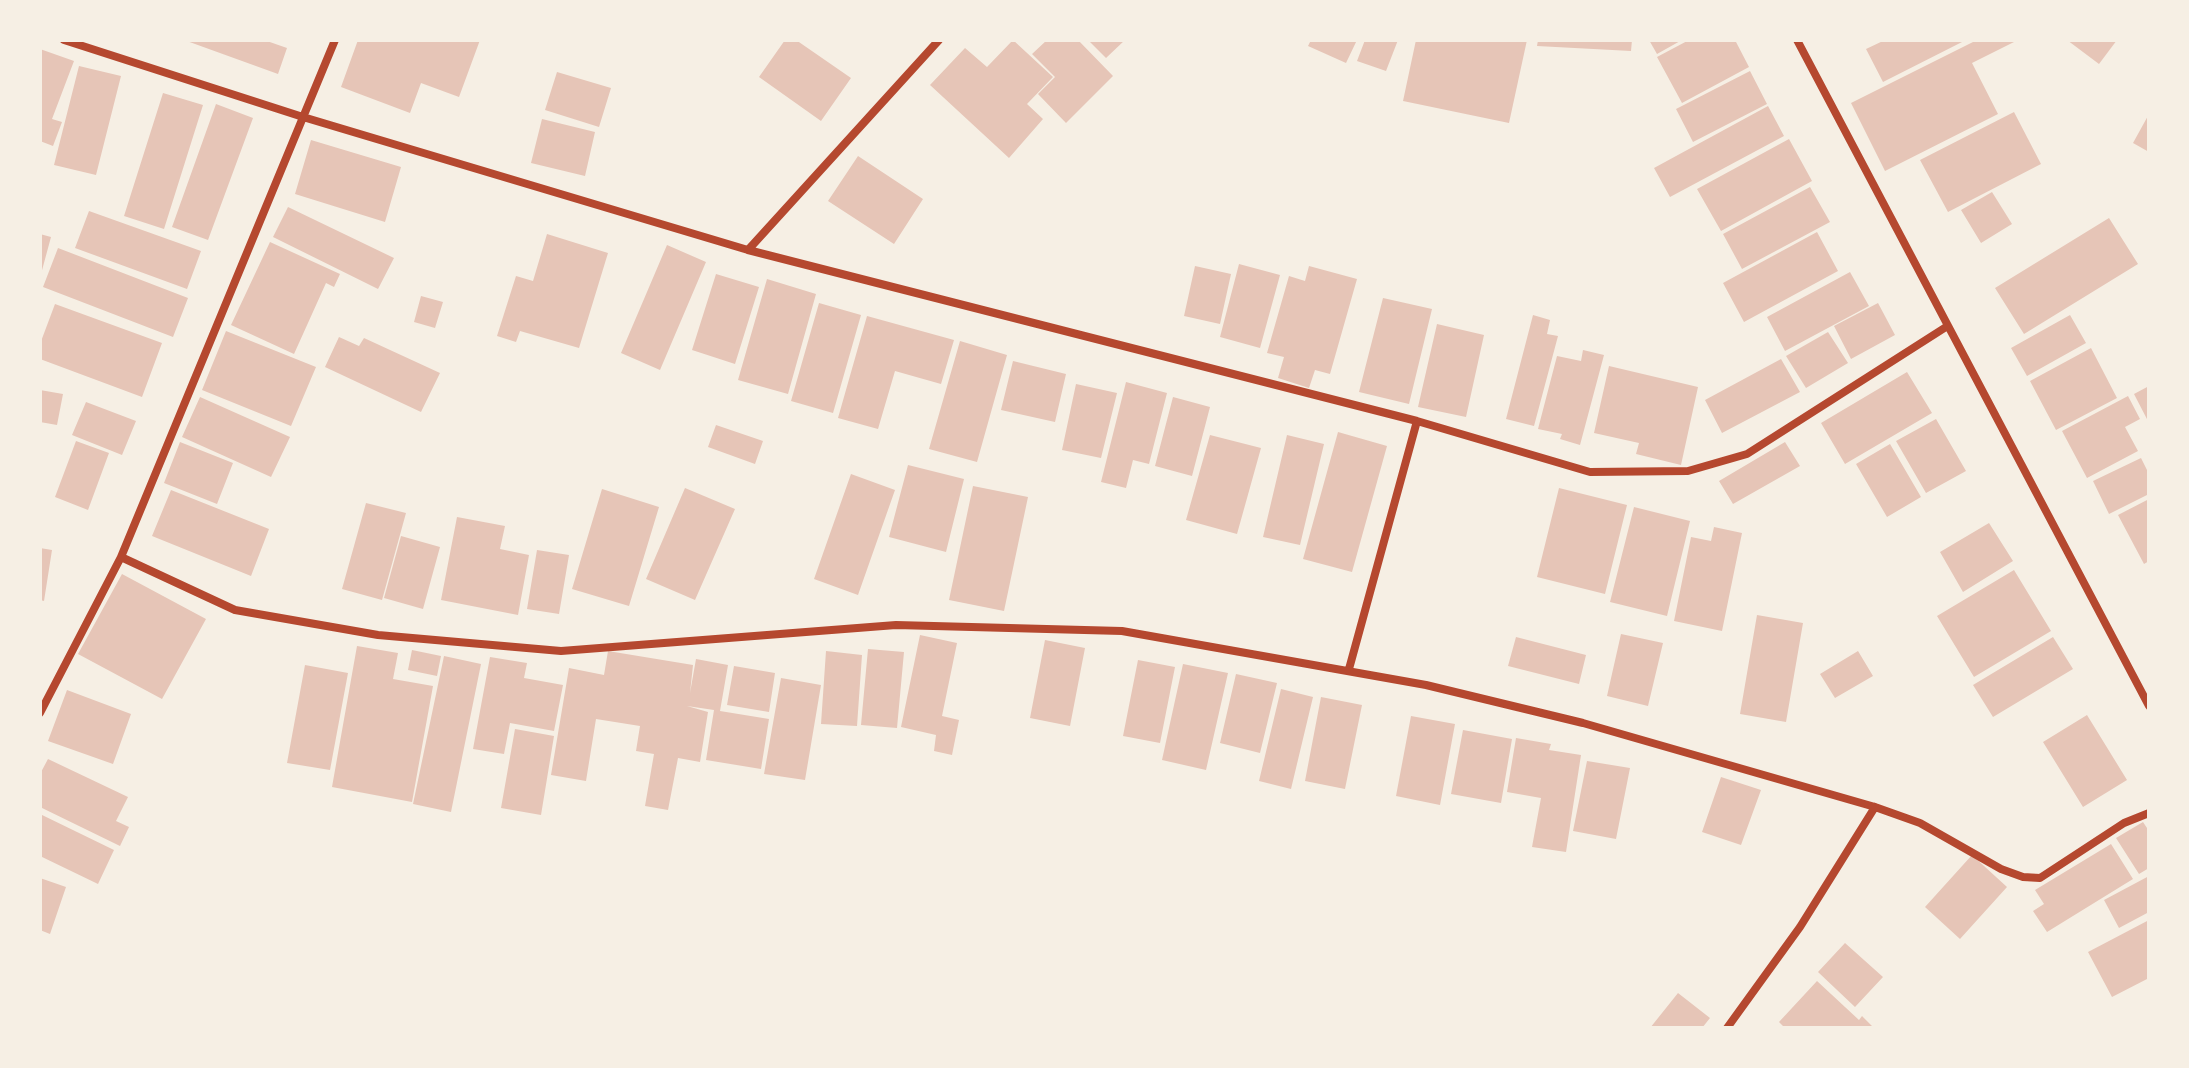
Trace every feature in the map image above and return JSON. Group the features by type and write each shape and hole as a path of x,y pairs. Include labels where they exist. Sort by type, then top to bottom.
{"street":[{"path":"64,40 303,117 748,250 1417,421 1590,472 1688,471 1747,454 1946,327"},
{"path":"40,713 121,557 335,40"},
{"path":"748,250 939,40"},
{"path":"1797,40 2149,706"},
{"path":"1349,669 1417,421"},
{"path":"121,557 235,610 393,636 561,651 896,625 1122,631 1349,669 1583,723 1875,807 1920,823 2001,869 2023,877 2040,878 2124,823 2149,813"},
{"path":"1727,1028 1800,927 1875,807"}],"building":[{"path":"184,40 264,40 287,48 278,74"},
{"path":"358,40 480,40 459,97 421,83 410,113 341,87"},
{"path":"785,40 796,40 851,78 821,121 759,77"},
{"path":"1013,40 1053,77 1027,104 1043,119 1009,158 930,85 965,48 987,67"},
{"path":"1047,40 1078,40 1113,76 1066,123 1038,94 1055,77 1032,54"},
{"path":"1088,40 1125,40 1106,58"},
{"path":"1311,40 1357,40 1346,63 1308,46"},
{"path":"1365,40 1398,40 1386,71 1357,61"},
{"path":"1416,40 1527,40 1509,123 1403,101"},
{"path":"1538,40 1632,40 1631,51 1537,46"},
{"path":"1649,40 1682,40 1657,54"},
{"path":"1689,40 1735,40 1749,67 1682,103 1657,57"},
{"path":"1885,40 1966,40 1883,82 1866,49"},
{"path":"1977,40 2018,40 1972,63 1998,114 1885,171 1851,103"},
{"path":"2067,40 2117,40 2099,64"},
{"path":"40,49 74,61 52,119 62,122 53,146 40,141"},
{"path":"79,66 121,76 96,175 54,165"},
{"path":"1750,71 1767,104 1693,142 1676,109"},
{"path":"557,72 611,88 599,127 545,110"},
{"path":"163,93 203,105 164,229 124,216"},
{"path":"216,104 253,118 208,240 172,227"},
{"path":"1768,106 1784,136 1670,197 1654,168"},
{"path":"2014,112 2041,164 1948,212 1920,160"},
{"path":"2149,114 2149,152 2133,143"},
{"path":"542,119 595,132 585,176 531,163"},
{"path":"1789,139 1812,181 1721,231 1697,189"},
{"path":"311,140 401,167 385,222 295,194"},
{"path":"858,156 923,199 894,244 828,201"},
{"path":"1810,187 1830,222 1742,269 1723,234"},
{"path":"1992,192 2012,224 1981,243 1961,210"},
{"path":"288,207 394,258 378,289 273,237"},
{"path":"89,211 201,251 187,289 75,248"},
{"path":"2109,218 2138,264 2024,334 1995,288"},
{"path":"1817,232 1838,271 1744,322 1723,283"},
{"path":"40,234 51,237 41,274 40,274"},
{"path":"547,234 608,253 579,348 520,331 516,342 497,336 516,276 533,281"},
{"path":"270,242 340,274 334,287 326,283 294,354 231,325"},
{"path":"667,245 706,262 660,370 621,353"},
{"path":"58,248 188,298 173,337 43,287"},
{"path":"1239,264 1280,275 1260,348 1220,337"},
{"path":"1195,266 1231,274 1220,324 1184,316"},
{"path":"1309,266 1357,279 1330,374 1315,370 1309,388 1278,378 1284,357 1267,353 1289,276 1305,281"},
{"path":"1850,272 1869,306 1785,351 1767,317"},
{"path":"716,274 759,287 735,364 692,350"},
{"path":"767,279 816,294 788,394 738,380"},
{"path":"421,296 443,302 435,328 414,322"},
{"path":"1383,298 1432,309 1409,404 1359,392"},
{"path":"819,303 861,315 833,413 791,401"},
{"path":"1878,303 1895,335 1851,359 1834,326"},
{"path":"55,304 162,343 142,397 40,359 40,344"},
{"path":"1533,315 1550,320 1547,334 1558,336 1534,426 1506,419"},
{"path":"2070,315 2086,343 2027,376 2011,348"},
{"path":"867,316 954,340 941,384 895,371 878,429 838,418"},
{"path":"1437,324 1484,335 1466,417 1418,407"},
{"path":"226,331 316,367 291,426 202,390"},
{"path":"1828,332 1848,363 1806,388 1786,356"},
{"path":"339,337 359,346 364,338 440,373 421,412 325,367"},
{"path":"960,341 1007,355 977,462 929,449"},
{"path":"2091,348 2117,398 2056,430 2030,381"},
{"path":"1583,350 1604,355 1580,445 1560,439 1562,434 1538,429 1557,356 1581,361"},
{"path":"1781,359 1800,392 1722,433 1705,400"},
{"path":"1013,361 1066,374 1055,422 1001,410"},
{"path":"1609,366 1698,387 1681,465 1636,454 1639,443 1594,433"},
{"path":"1907,372 1932,413 1845,464 1821,423"},
{"path":"1126,382 1167,393 1149,464 1133,460 1126,488 1101,482"},
{"path":"1076,384 1117,393 1101,458 1062,450"},
{"path":"2149,386 2149,423 2134,394"},
{"path":"40,390 63,394 57,425 40,422"},
{"path":"2128,396 2140,419 2125,427 2138,451 2087,478 2062,431"},
{"path":"200,397 290,437 271,477 182,437"},
{"path":"1173,397 1210,407 1192,476 1155,466"},
{"path":"86,402 136,421 122,455 72,435"},
{"path":"1936,419 1966,471 1926,493 1896,441"},
{"path":"716,425 763,441 755,464 708,447"},
{"path":"1338,432 1387,446 1352,572 1303,559"},
{"path":"1210,435 1261,448 1237,534 1186,520"},
{"path":"1287,435 1324,444 1300,545 1263,537"},
{"path":"76,441 109,453 88,510 55,497"},
{"path":"180,442 233,463 217,504 164,483"},
{"path":"1785,442 1800,466 1733,504 1719,481"},
{"path":"1890,444 1921,497 1887,517 1856,464"},
{"path":"2141,458 2149,474 2149,494 2109,514 2093,481"},
{"path":"908,465 964,479 946,552 889,537"},
{"path":"851,474 895,490 858,595 814,579"},
{"path":"973,486 1028,497 1004,611 949,600"},
{"path":"685,488 735,509 695,600 646,579"},
{"path":"1559,488 1627,505 1605,594 1537,577"},
{"path":"602,489 659,507 629,606 572,589"},
{"path":"171,490 269,529 251,576 152,536"},
{"path":"2149,499 2149,561 2144,564 2118,515"},
{"path":"366,503 406,513 382,600 342,589"},
{"path":"1634,507 1690,521 1667,616 1610,602"},
{"path":"457,517 505,526 500,549 529,555 518,615 441,600"},
{"path":"1989,523 2013,561 1963,592 1940,552"},
{"path":"1714,527 1742,533 1722,631 1674,621 1691,537 1711,541"},
{"path":"401,536 440,547 423,609 384,598"},
{"path":"40,548 52,550 44,601 40,600"},
{"path":"537,550 569,555 559,614 527,609"},
{"path":"2014,570 2051,631 1974,677 1937,616"},
{"path":"122,574 206,619 162,699 78,654"},
{"path":"1757,615 1803,623 1786,722 1740,714"},
{"path":"1621,634 1663,643 1648,706 1607,696"},
{"path":"920,635 957,643 942,716 959,720 952,755 934,751 936,735 901,727"},
{"path":"1516,637 1586,655 1579,684 1508,666"},
{"path":"2053,637 2073,669 1993,717 1973,685"},
{"path":"1045,640 1085,648 1070,726 1030,718"},
{"path":"357,646 398,653 393,679 433,686 412,802 332,787"},
{"path":"868,649 904,652 897,728 861,725"},
{"path":"412,650 441,656 437,676 408,670"},
{"path":"608,651 693,665 690,693 696,659 728,665 720,711 769,719 761,769 706,760 714,710 687,706 708,712 700,762 678,758 668,810 645,806 654,754 636,751 640,726 596,719 586,781 551,775 569,668 604,675"},
{"path":"826,651 862,655 857,726 821,724"},
{"path":"1858,651 1873,676 1835,698 1820,674"},
{"path":"444,656 481,664 451,812 413,804"},
{"path":"490,657 527,663 524,678 563,685 554,731 510,723 504,754 473,749"},
{"path":"1138,660 1175,667 1160,743 1123,736"},
{"path":"1183,664 1228,673 1206,770 1162,760"},
{"path":"305,665 348,673 330,770 287,763"},
{"path":"734,666 775,673 769,712 727,705"},
{"path":"1236,674 1277,683 1260,753 1220,743"},
{"path":"781,678 821,685 805,780 764,774"},
{"path":"1281,689 1313,697 1291,789 1259,781"},
{"path":"67,690 131,714 113,764 48,741"},
{"path":"1321,697 1362,705 1345,789 1305,781"},
{"path":"2087,715 2127,780 2083,807 2043,742"},
{"path":"1411,716 1455,724 1440,805 1396,796"},
{"path":"515,729 554,736 541,815 501,808"},
{"path":"1463,730 1512,739 1501,803 1451,794"},
{"path":"1516,738 1551,744 1549,750 1581,755 1566,852 1532,847 1541,798 1507,792"},
{"path":"48,759 128,797 116,821 129,827 120,846 40,807 40,774"},
{"path":"1587,761 1630,768 1616,839 1573,831"},
{"path":"1721,777 1761,790 1741,845 1702,832"},
{"path":"40,814 114,850 98,884 40,856"},
{"path":"2143,822 2149,831 2149,868 2139,874 2116,838"},
{"path":"2111,844 2133,879 2047,932 2033,911 2044,904 2035,890"},
{"path":"1972,855 2007,887 1960,939 1925,907"},
{"path":"2149,876 2149,912 2119,928 2104,900"},
{"path":"40,878 66,887 50,934 40,930"},
{"path":"2149,920 2149,978 2112,997 2088,952"},
{"path":"1845,943 1883,977 1855,1007 1818,972"},
{"path":"1817,981 1859,1020 1862,1016 1874,1028 1785,1028 1779,1022"},
{"path":"1678,993 1710,1018 1702,1028 1650,1028"}]}
